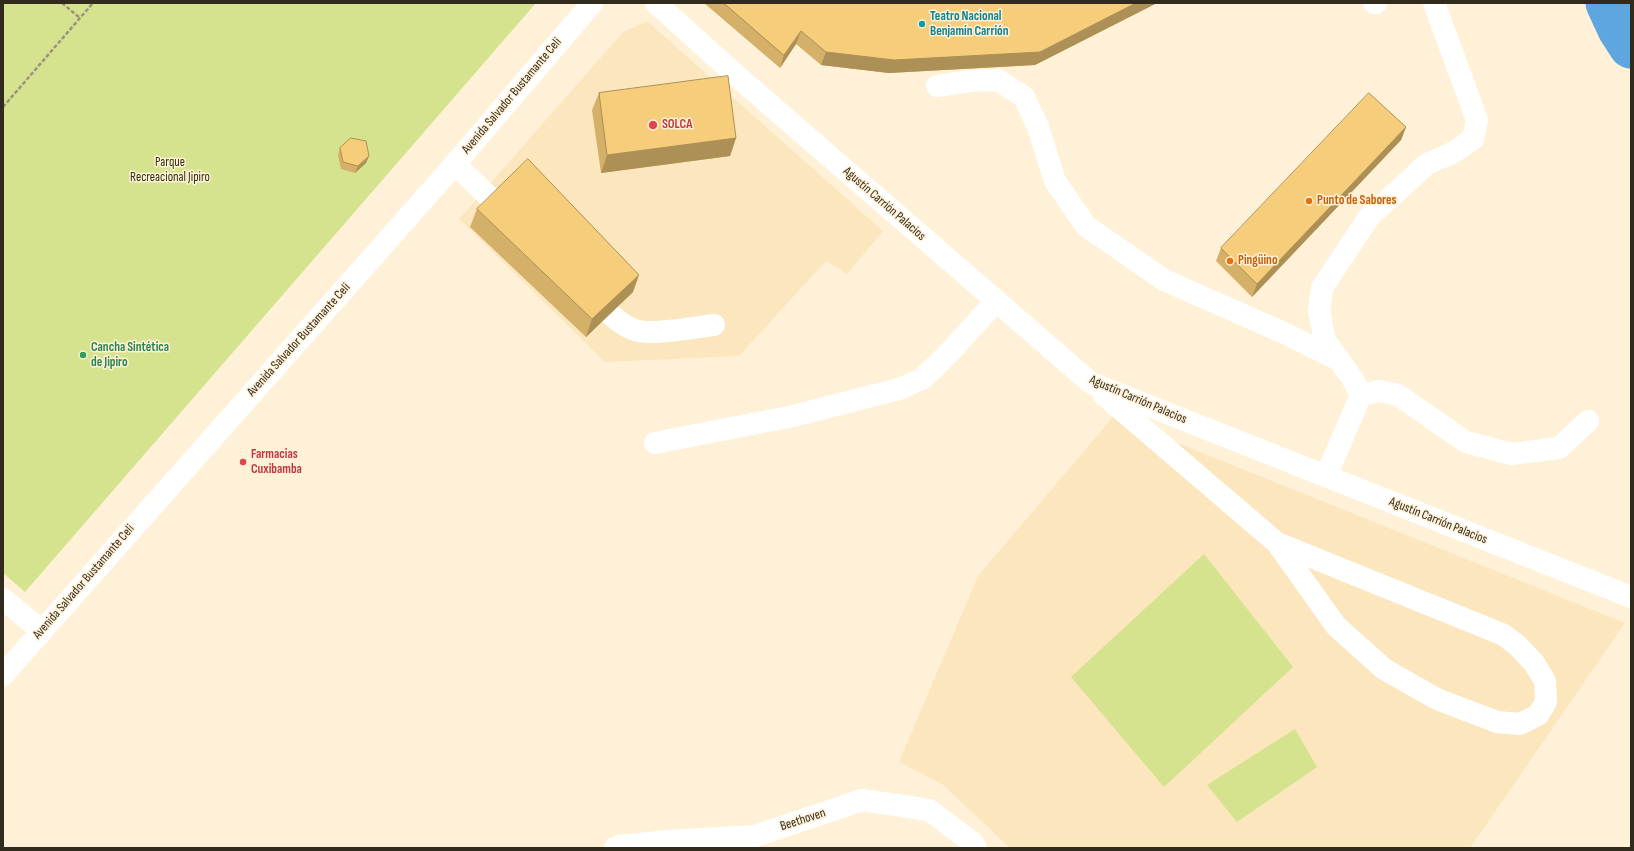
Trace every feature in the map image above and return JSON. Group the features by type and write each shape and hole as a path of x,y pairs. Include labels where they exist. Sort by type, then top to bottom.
{"street":[{"name":"Avenida Salvador Bustamante Celi","path":"3,675 41,630 455,164 592,3"},
{"name":"Agustín Carrión Palacios","path":"656,3 738,77 1090,383 1631,597"},
{"path":"1361,395 1352,378 1325,340 1319,311 1322,288 1369,217 1427,164 1454,152 1473,139 1477,120 1434,3"},
{"path":"937,86 971,81 998,80 1024,97 1038,127 1055,181 1086,226 1164,280 1282,332 1340,360"},
{"path":"455,164 525,231"},
{"path":"576,280 621,323 635,330 660,332 714,325"},
{"path":"655,443 793,416 899,389 922,379 949,353 996,301"},
{"path":"1090,383 1277,543 1336,626 1384,669 1437,699 1497,722 1520,724 1538,715 1546,702 1545,681 1534,662 1504,635 1277,543"},
{"path":"1361,395 1380,391 1398,394 1466,442 1512,454 1559,448 1588,421"},
{"path":"1326,476 1361,395"},
{"path":"3,599 41,630"},
{"name":"Beethoven","path":"616,848 620,846 669,841 755,836 862,800 929,810 973,843 976,848"}],"path":[{"path":"62,3 80,18"},
{"path":"3,107 93,3"}],"shaded area":[{"name":"SOLCA","path":"647,21 883,231 847,274 826,261 739,356 605,362 459,219 623,32"},
{"path":"1113,417 1625,623 1470,848 1010,848 942,784 899,762 978,576"}],"green space":[{"name":"Parque Recreacional Jipiro","path":"3,3 536,3 25,592 3,573"},
{"path":"1204,554 1293,667 1164,787 1071,677"},
{"path":"1295,729 1317,767 1237,822 1207,785"}],"building":[{"name":"Teatro Nacional Benjamín Carrión","path":"724,3 1136,3 1040,52 894,60 826,52 801,31 784,55"},
{"path":"728,76 736,138 607,155 599,93"},
{"name":"Punto de Sabores","path":"1369,93 1406,127 1257,284 1221,248"},
{"path":"351,138 366,141 369,156 358,166 343,162 340,148"},
{"path":"528,159 639,275 592,319 477,209"}],"waterway":[{"path":"1608,3 1620,29 1631,46"}],"place":[{"name":"Teatro Nacional Benjamín Carrión","path":"922,24"},
{"name":"SOLCA","path":"653,125"},
{"name":"Punto de Sabores","path":"1309,201"},
{"name":"Pingüino","path":"1230,261"},
{"name":"Cancha Sintética de Jipiro","path":"83,355"},
{"name":"Farmacias Cuxibamba","path":"243,462"}]}
